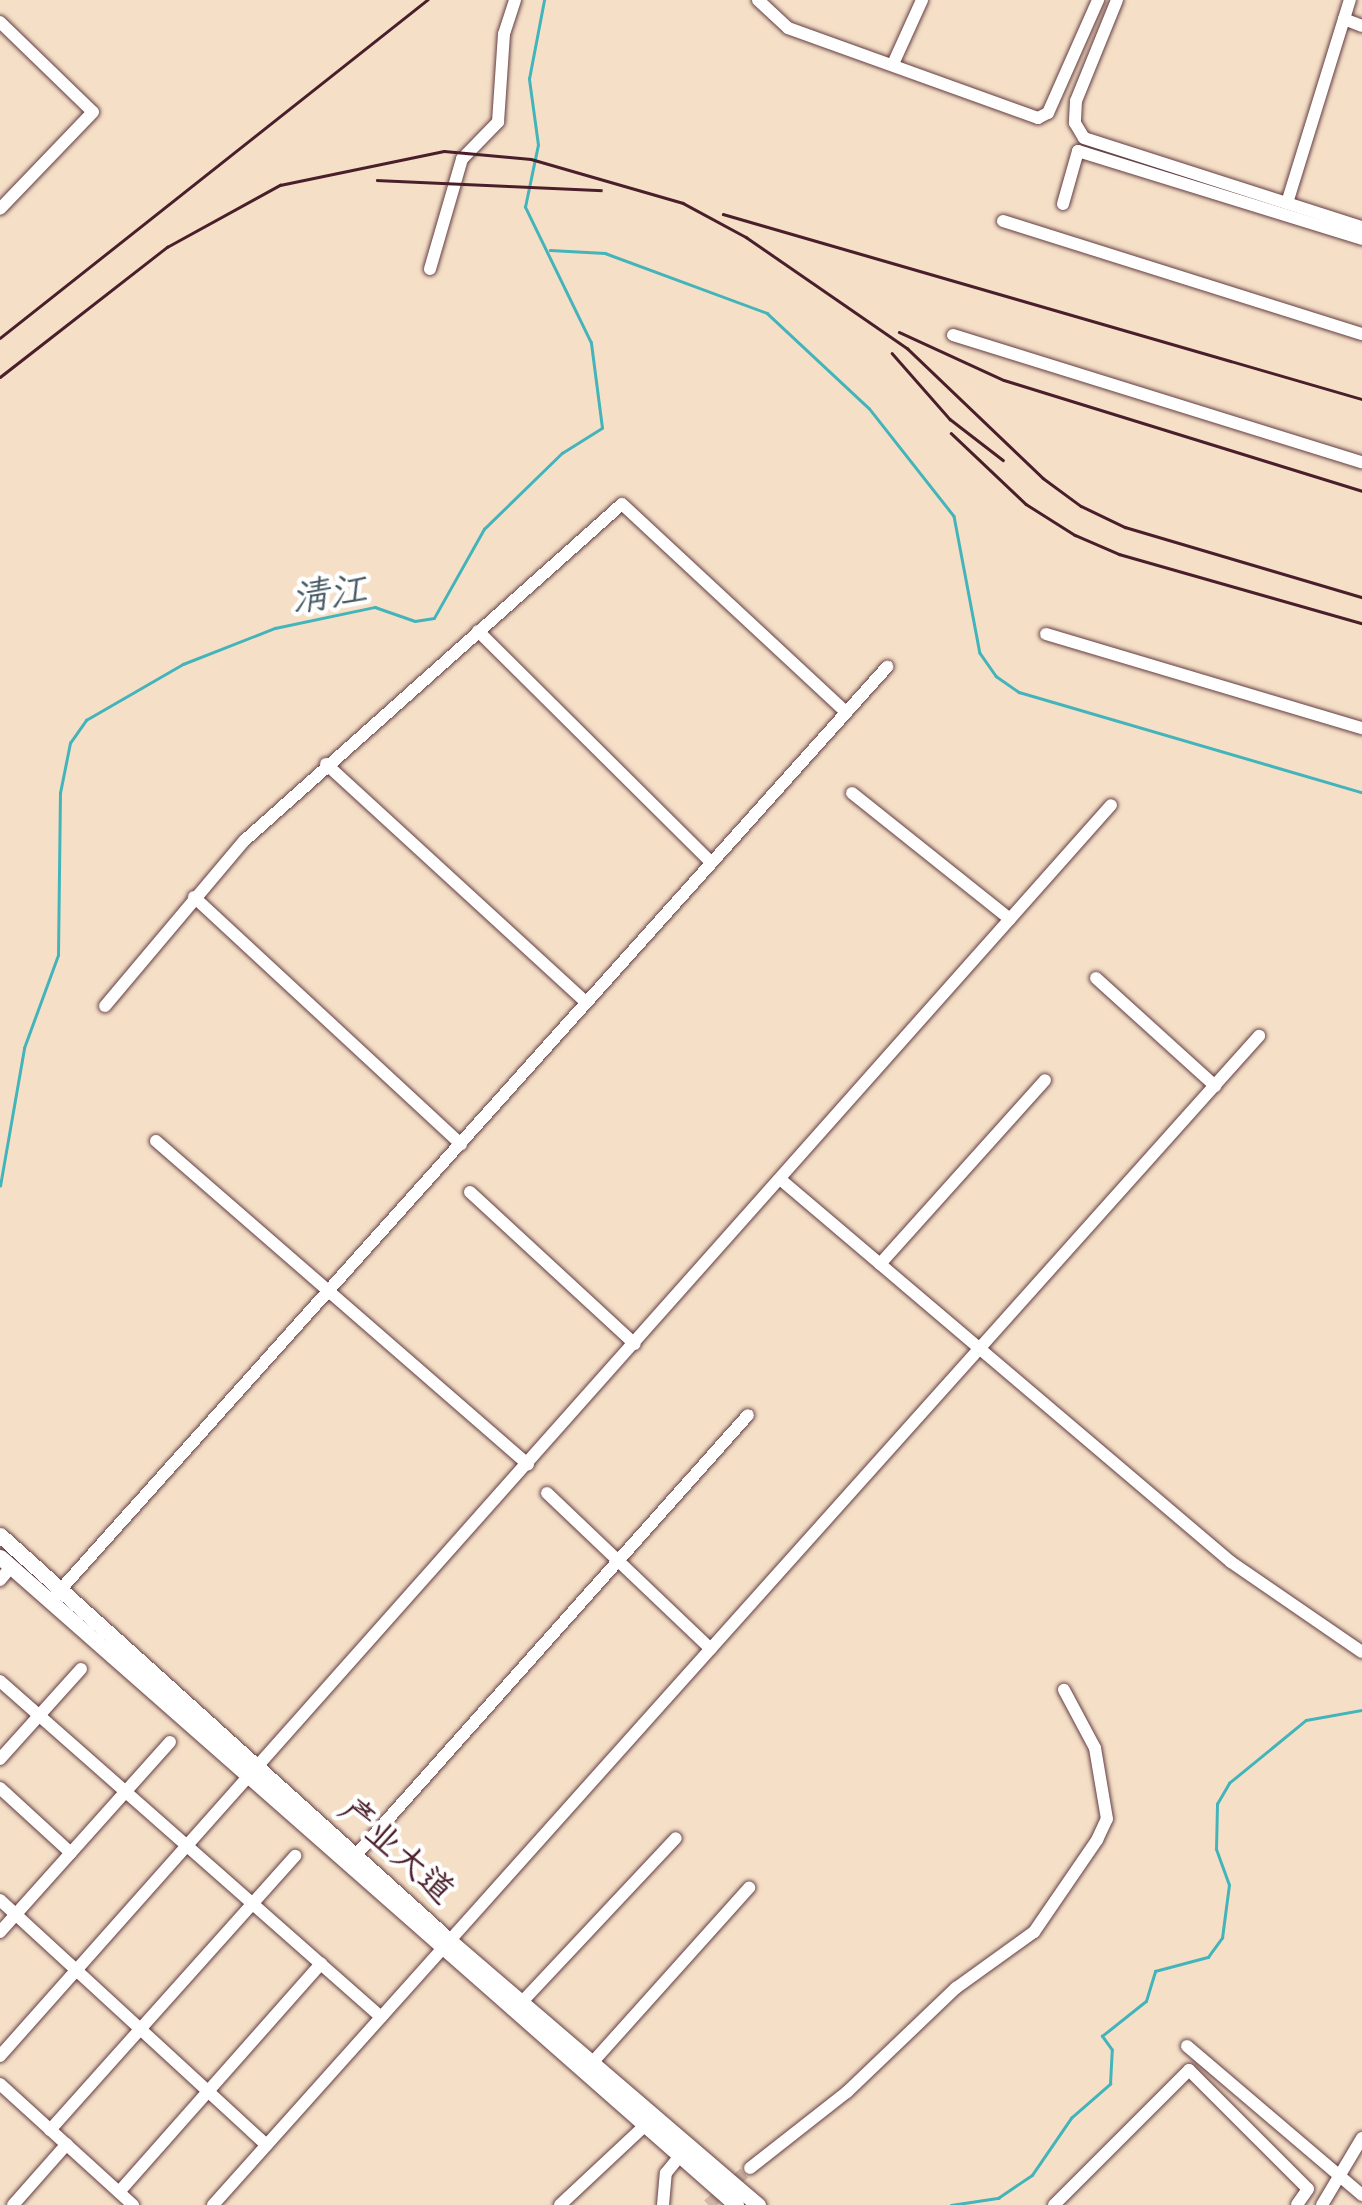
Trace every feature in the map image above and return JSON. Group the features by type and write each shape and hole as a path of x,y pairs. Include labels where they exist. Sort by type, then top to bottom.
{"main road":[{"name":"产业大道","path":"0,1535 55,1597 356,1855 445,1945 521,2003 591,2064 679,2157 736,2205"},
{"name":"产业大道","path":"4,1568 55,1597"},
{"name":"产业大道","path":"256,1772 648,2123 758,2205"}],"street":[{"path":"430,269 462,159 498,122 504,34 515,0"},
{"path":"758,0 788,28 1038,118 1048,113 1098,0"},
{"path":"893,64 922,0"},
{"path":"1117,0 1076,101 1075,123 1084,138 1362,226"},
{"path":"1287,203 1350,0"},
{"path":"1344,19 1362,26"},
{"path":"0,22 93,112 0,209"},
{"path":"1063,204 1078,150 1362,239"},
{"path":"1003,221 1362,334"},
{"path":"953,335 1362,462"},
{"path":"105,1006 194,898 326,764 622,504 846,712"},
{"path":"478,631 711,862"},
{"path":"1046,634 1362,728"},
{"path":"55,1597 887,667"},
{"path":"326,764 586,1002"},
{"path":"852,792 1010,919"},
{"path":"0,2056 1112,805"},
{"path":"194,898 461,1144"},
{"path":"1096,978 1215,1086"},
{"path":"213,2205 1259,1036"},
{"path":"880,1264 1045,1080"},
{"path":"156,1141 333,1290 528,1464"},
{"path":"780,1179 1231,1562 1361,1652"},
{"path":"470,1192 635,1344"},
{"path":"356,1855 748,1415"},
{"path":"548,1493 711,1649"},
{"path":"0,1759 81,1669"},
{"path":"0,1681 381,2017"},
{"path":"750,2168 847,2092 956,1988 1034,1932 1098,1840 1107,1819 1095,1748 1064,1690"},
{"path":"0,1932 170,1742"},
{"path":"0,1788 71,1853"},
{"path":"521,2003 676,1838"},
{"path":"50,2130 295,1856"},
{"path":"591,2064 749,1888"},
{"path":"0,1900 266,2145"},
{"path":"119,2192 321,1964"},
{"path":"1186,2046 1362,2196"},
{"path":"1054,2205 1189,2070 1308,2189 1297,2205"},
{"path":"0,2084 133,2205"},
{"path":"560,2205 648,2123"},
{"path":"1322,2205 1362,2138"},
{"path":"13,2205 67,2144"},
{"path":"663,2205 666,2174 679,2157"}],"waterway":[{"name":"清江","path":"0,1186 24,1048 58,955 60,793 70,743 86,720 183,664 275,628 375,607 415,621 434,618 484,529 562,453 602,428 591,343 525,207 538,145 529,79 544,0"},
{"path":"550,250 605,253 767,313 869,408 954,516 980,653 996,676 1019,692 1362,792"},
{"path":"951,2205 998,2198 1032,2175 1071,2118 1110,2084 1112,2050 1102,2036 1146,2001 1155,1971 1208,1957 1222,1938 1229,1885 1216,1849 1217,1804 1229,1783 1306,1720 1362,1710"}],"tunnel":[{"path":"708,2205 750,2168"}],"railway":[{"path":"0,338 427,0"},
{"path":"0,377 167,247 280,185 444,151 531,159 683,203 746,237 907,348 1043,478 1081,506 1125,527 1362,597"},
{"path":"377,180 601,190"},
{"path":"723,214 1362,399"},
{"path":"899,332 1004,380 1362,491"},
{"path":"892,353 950,419 1003,460"},
{"path":"951,433 1026,504 1075,535 1119,554 1362,623"}]}
